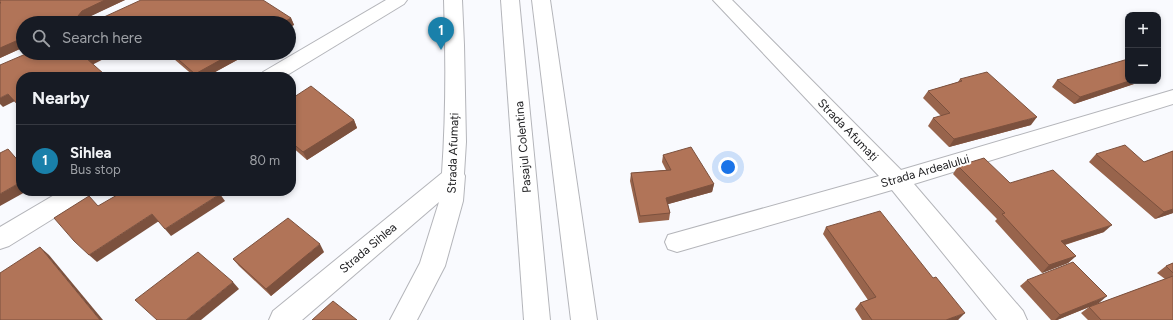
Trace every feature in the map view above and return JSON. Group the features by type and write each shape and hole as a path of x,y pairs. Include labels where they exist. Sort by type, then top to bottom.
{"main road":[{"path":"278,72 398,0"},
{"name":"Strada Afumați","path":"403,320 432,266 448,214 454,176 455,45 453,0"},
{"name":"Pasajul Colentina","path":"510,0 537,320"},
{"path":"541,0 584,320"},
{"name":"Strada Afumați","path":"722,0 897,180 1014,320"},
{"name":"Strada Ardealului","path":"677,242 897,180 1173,97"},
{"name":"Strada Sihlea","path":"282,320 454,176"},
{"path":"0,239 72,196"}],"building":[{"path":"0,0 105,0 82,11 78,16 16,16 16,41 0,48"},
{"path":"141,0 263,0 288,16 106,16"},
{"path":"16,58 16,60 88,60 102,72 16,72 16,103 8,94 0,98 0,65"},
{"path":"179,60 220,60 199,72 193,72"},
{"path":"1125,60 1125,82 1080,97 1057,80"},
{"path":"987,72 1037,117 954,139 933,118 950,113 928,91 962,81 960,79"},
{"path":"311,86 354,120 303,152 296,146 296,96"},
{"path":"1125,145 1144,162 1173,151 1173,209 1164,212 1096,154"},
{"path":"691,147 714,184 666,198 670,213 640,216 631,173 671,170 663,155"},
{"path":"8,149 16,158 16,185 0,194 0,153"},
{"path":"984,158 1010,183 1053,170 1112,225 1061,241 1076,256 1049,265 1002,214 1005,213 958,166"},
{"path":"89,196 98,206 115,196 217,196 165,229 152,214 89,255 74,241 54,218"},
{"path":"880,211 933,278 936,277 965,313 946,320 872,320 860,303 876,297 826,227"},
{"path":"288,218 320,244 266,289 233,259"},
{"path":"40,247 100,320 0,320 0,273"},
{"path":"198,252 233,282 186,320 157,320 135,300"},
{"path":"1073,262 1107,296 1060,315 1027,280"},
{"path":"1173,263 1173,273 1166,266"},
{"path":"1173,276 1173,320 1101,320 1089,307"},
{"path":"333,301 357,320 312,320"}],"place":[{"name":"Sihlea","path":"441,50"}]}
